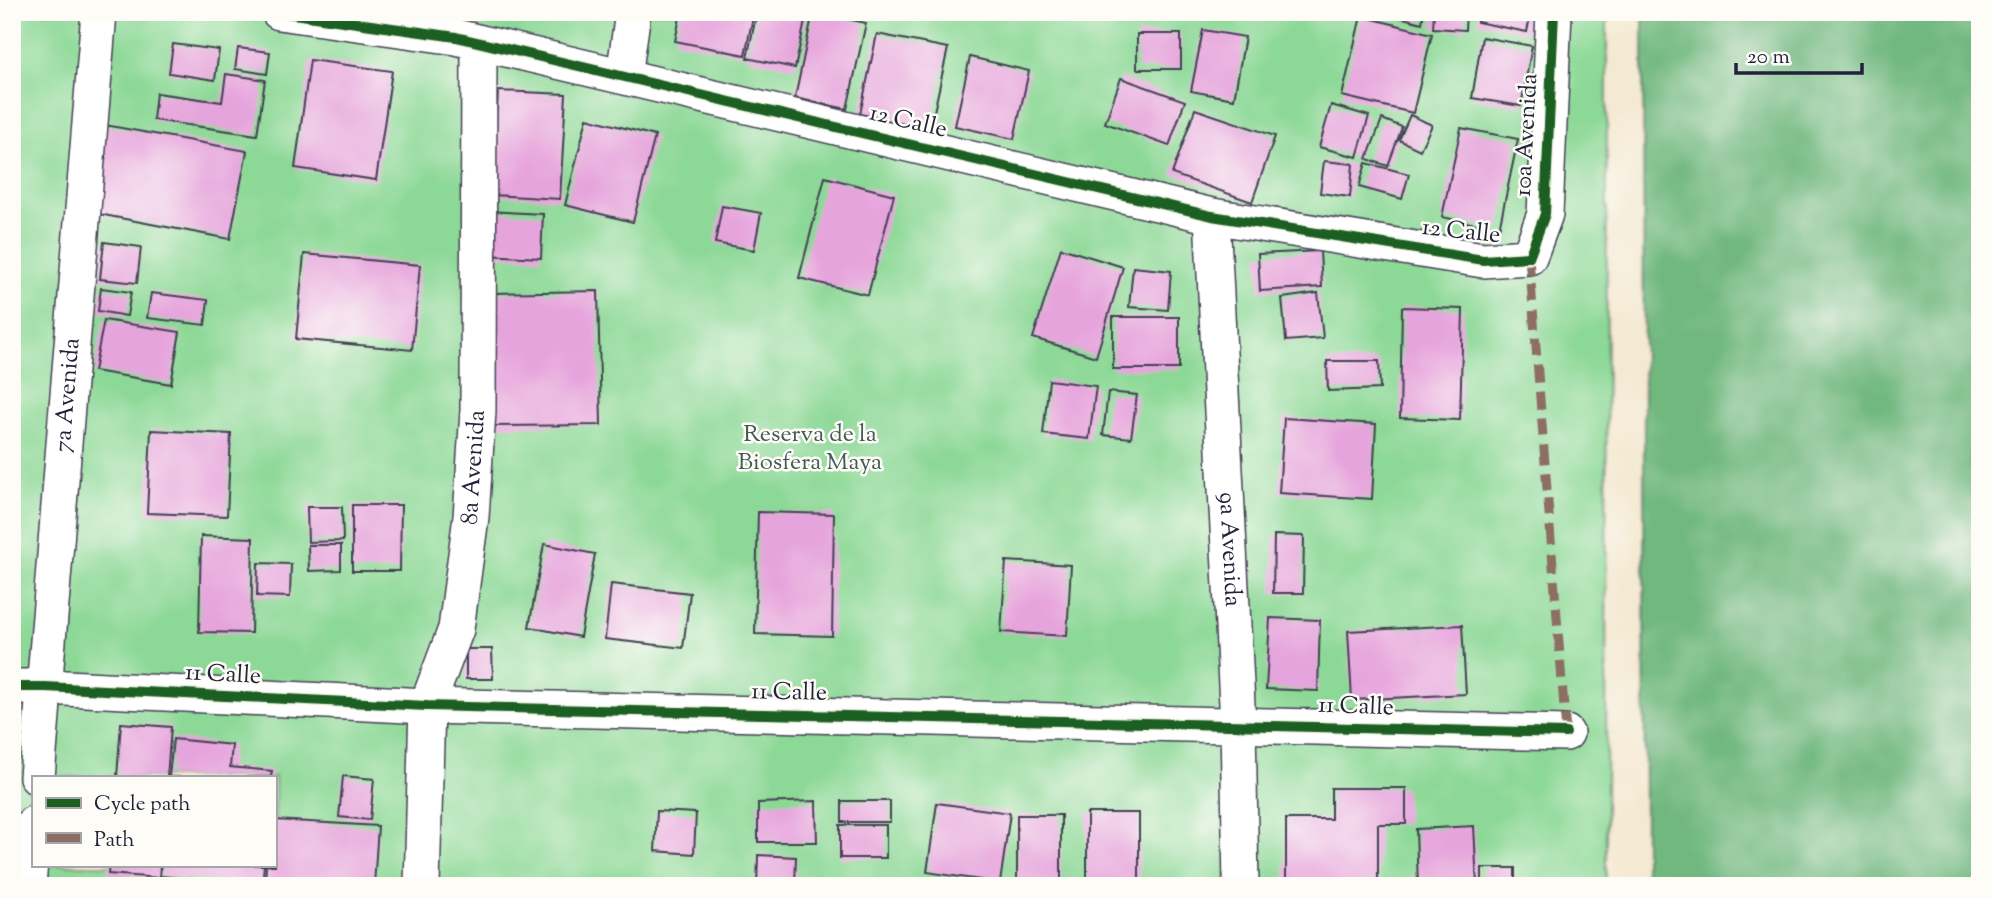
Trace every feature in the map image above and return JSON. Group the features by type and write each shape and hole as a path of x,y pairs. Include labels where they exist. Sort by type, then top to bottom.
{"street":[{"name":"7a Avenida","path":"37,776 29,687 99,12"},
{"name":"12 Calle","path":"279,12 456,37 1212,216 1483,260 1529,257"},
{"path":"624,76 633,12"},
{"name":"10a Avenida","path":"1529,257 1545,214 1554,12"},
{"name":"8a Avenida","path":"422,886 427,706 456,629 471,517 478,411 479,43"},
{"name":"9a Avenida","path":"1212,216 1238,724 1241,886"},
{"name":"11 Calle","path":"29,687 427,706 1566,733"},
{"path":"28,886 32,836"}],"green space":[{"name":"Reserva de la Biosfera Maya","path":"12,12 1607,12 1606,886 12,886"},
{"path":"1643,12 1980,12 1980,886 1645,886"}],"building":[{"path":"681,12 754,12 745,55 675,41"},
{"path":"757,12 807,12 795,68 747,58"},
{"path":"813,12 866,23 847,109 795,98"},
{"path":"1380,12 1424,12 1422,23"},
{"path":"1434,12 1466,12 1465,30 1433,28"},
{"path":"1479,12 1531,12 1527,32 1477,22"},
{"path":"1361,16 1432,34 1413,113 1342,96"},
{"path":"12,22 20,23 14,116 12,116"},
{"path":"1203,30 1245,37 1234,99 1191,91"},
{"path":"877,34 948,48 930,130 860,114"},
{"path":"1137,34 1181,34 1181,69 1137,69"},
{"path":"1482,37 1532,46 1521,106 1472,98"},
{"path":"173,44 219,50 215,80 169,73"},
{"path":"238,48 270,52 267,74 235,69"},
{"path":"970,57 1029,71 1014,139 955,126"},
{"path":"310,60 392,71 376,180 295,168"},
{"path":"226,74 265,80 257,135 153,120 156,93 222,102"},
{"path":"1121,78 1185,101 1169,146 1105,123"},
{"path":"498,91 566,94 560,199 493,195"},
{"path":"1331,105 1369,116 1357,157 1319,147"},
{"path":"1195,109 1275,136 1252,202 1172,174"},
{"path":"1410,115 1432,125 1420,150 1399,140"},
{"path":"587,118 655,136 633,222 565,205"},
{"path":"1382,119 1402,127 1388,166 1367,159"},
{"path":"105,125 247,151 230,239 88,212"},
{"path":"1461,128 1518,139 1499,229 1442,217"},
{"path":"1324,161 1353,164 1350,197 1320,193"},
{"path":"1366,163 1409,174 1402,199 1359,187"},
{"path":"825,177 894,195 868,295 799,278"},
{"path":"722,206 761,213 754,250 715,243"},
{"path":"488,211 543,214 541,258 486,255"},
{"path":"104,242 141,247 137,283 100,279"},
{"path":"1061,248 1123,267 1096,357 1033,338"},
{"path":"1320,251 1322,287 1260,291 1258,254"},
{"path":"304,254 420,265 412,350 296,339"},
{"path":"1133,267 1171,271 1168,310 1129,307"},
{"path":"101,288 131,292 127,316 98,311"},
{"path":"598,291 601,425 494,426 492,293"},
{"path":"151,293 208,300 205,325 147,318"},
{"path":"1318,293 1323,338 1286,341 1282,298"},
{"path":"1402,307 1463,309 1460,420 1400,418"},
{"path":"1113,317 1179,317 1179,369 1113,369"},
{"path":"104,320 180,332 171,384 94,371"},
{"path":"1327,361 1379,361 1380,389 1328,391"},
{"path":"1049,380 1096,386 1089,439 1043,434"},
{"path":"1108,392 1137,395 1131,438 1103,435"},
{"path":"1284,418 1376,424 1372,499 1279,493"},
{"path":"151,430 231,434 227,516 147,513"},
{"path":"352,505 401,505 400,571 352,571"},
{"path":"307,507 342,507 343,541 308,542"},
{"path":"758,512 834,514 832,636 755,634"},
{"path":"1274,535 1304,536 1303,593 1273,593"},
{"path":"201,536 253,538 251,633 199,632"},
{"path":"544,544 595,554 580,637 529,627"},
{"path":"308,545 341,545 341,570 309,571"},
{"path":"1006,561 1071,565 1067,636 1001,632"},
{"path":"258,563 291,564 290,597 257,596"},
{"path":"611,584 690,593 683,648 605,639"},
{"path":"1270,618 1320,620 1318,691 1266,689"},
{"path":"1462,625 1466,694 1352,700 1348,631"},
{"path":"466,649 492,649 493,679 466,679"},
{"path":"121,723 171,727 167,776 117,776"},
{"path":"173,739 232,745 230,767 272,771 271,776 169,776"},
{"path":"343,776 374,779 370,820 339,817"},
{"path":"1331,788 1406,788 1406,824 1378,824 1378,886 1286,886 1286,819 1331,819"},
{"path":"816,801 817,842 758,842 758,803"},
{"path":"842,801 890,801 890,822 842,822"},
{"path":"937,803 1010,813 1000,883 927,872"},
{"path":"657,811 696,813 694,854 655,851"},
{"path":"1087,813 1139,813 1139,886 1087,886"},
{"path":"1017,815 1061,815 1061,886 1017,886"},
{"path":"276,820 378,826 374,886 265,884 266,866 276,866"},
{"path":"840,825 886,825 886,858 840,858"},
{"path":"1474,826 1477,886 1418,886 1416,829"},
{"path":"758,855 796,857 795,886 757,886"},
{"path":"109,866 160,866 159,878 108,874"},
{"path":"161,866 264,866 262,885 160,876"},
{"path":"1482,868 1515,868 1515,886 1482,886"}],"marked path":[{"path":"1529,257 1566,733"}],"cycle path":[{"path":"279,12 456,37 1212,216 1483,260 1529,257 1545,214 1554,12"},
{"path":"12,687 427,706 1566,733"}]}
